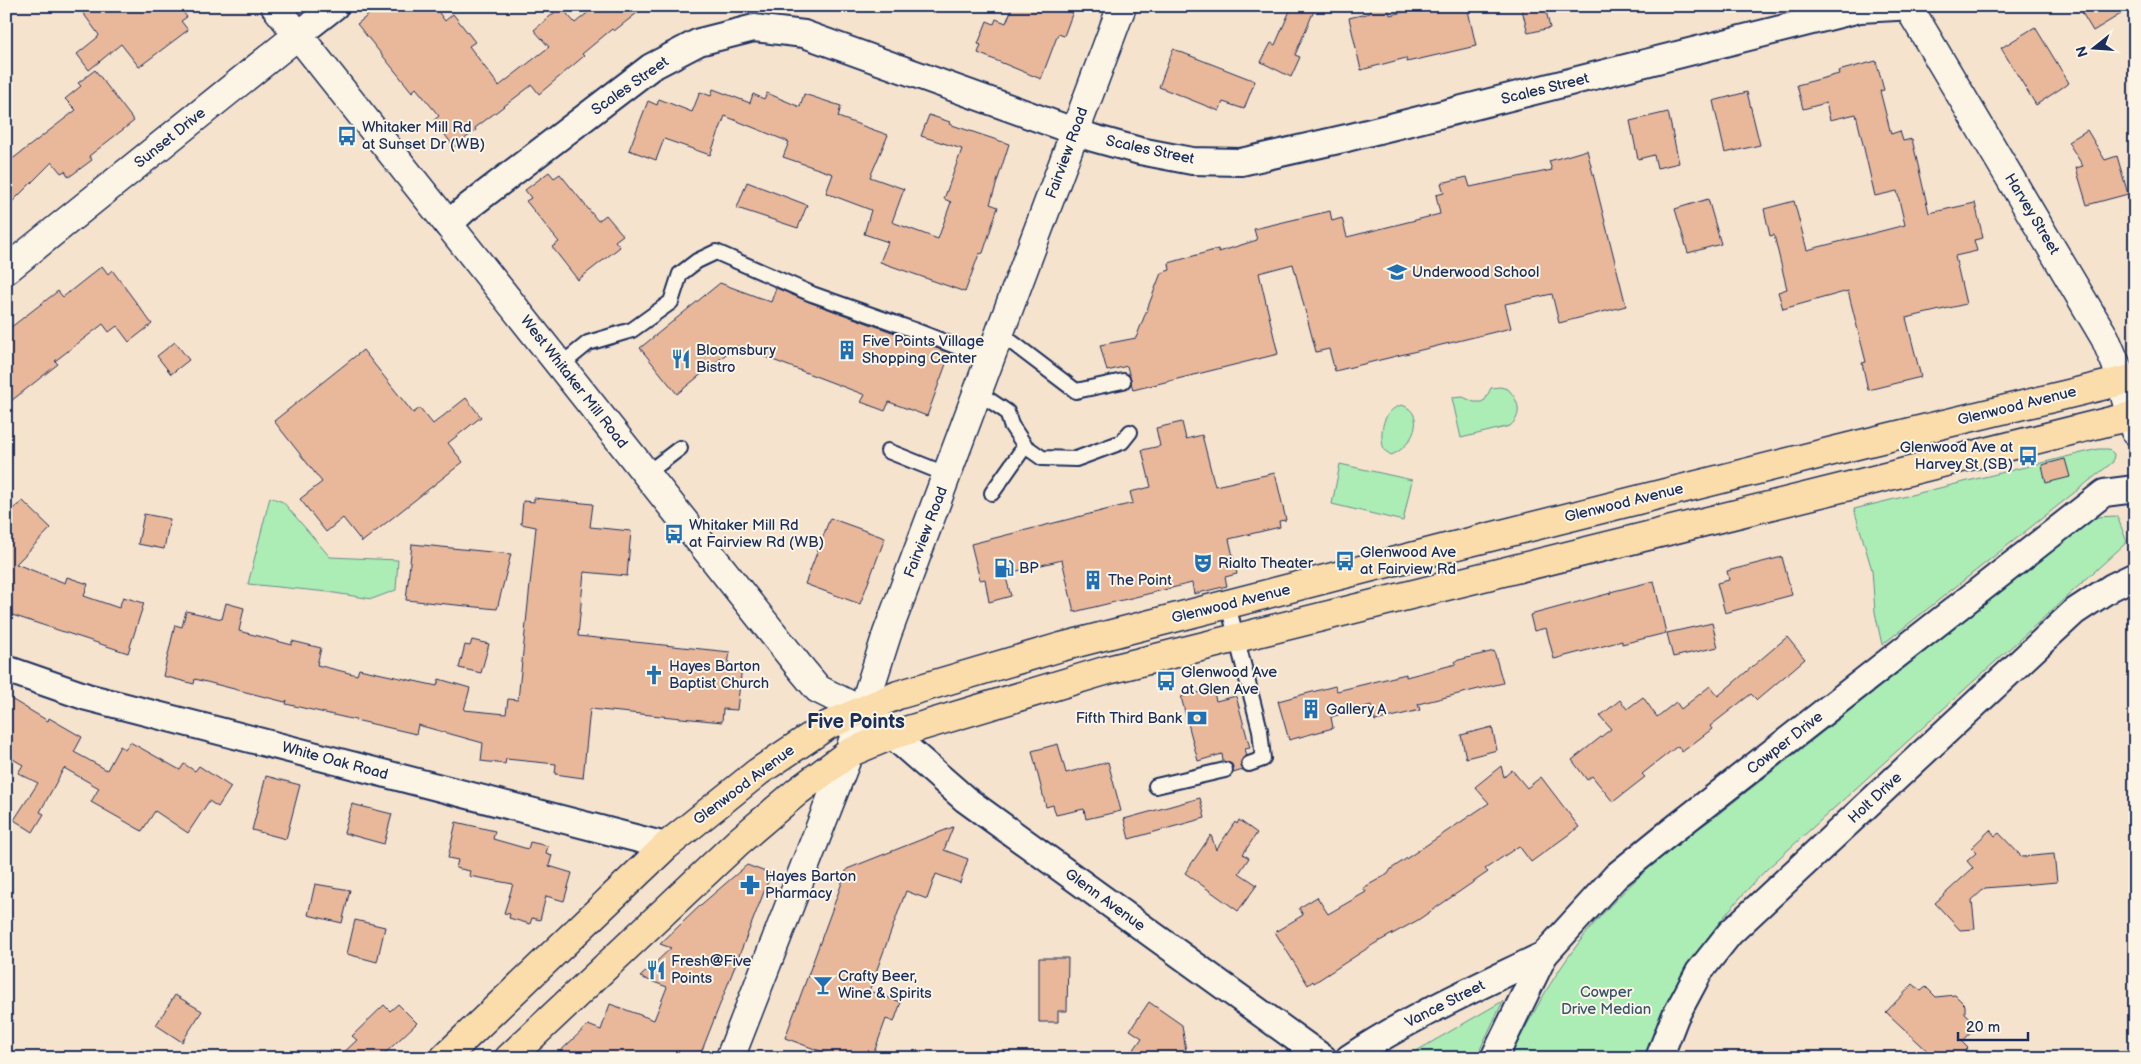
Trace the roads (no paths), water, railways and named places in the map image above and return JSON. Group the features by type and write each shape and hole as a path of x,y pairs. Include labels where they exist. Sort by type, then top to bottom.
{"main road":[{"name":"Glenwood Avenue","path":"444,1058 666,846 758,772 828,725 898,695 936,682 1060,647 1861,444 2128,379"},
{"path":"509,1058 738,842 798,791 849,753 892,735 1108,670 2133,420"}],"street":[{"name":"West Whitaker Mill Road","path":"275,6 818,689 862,710 892,735"},
{"name":"Sunset Drive","path":"6,270 335,6"},
{"name":"Fairview Road","path":"730,1058 849,753 887,634 1001,334 1122,6"},
{"name":"Scales Street","path":"448,224 651,67 699,42 754,28 804,34 1074,132 1140,151 1192,161 1241,162 1347,138 1860,9 1910,7"},
{"name":"Harvey Street","path":"1910,7 2128,379 2133,420"},
{"name":"Cowper Drive","path":"1494,1058 1544,955 1616,876 2104,493 2135,489"},
{"name":"Holt Drive","path":"1659,1058 1676,1017 1699,972 1730,933 2074,612 2112,587 2135,576"},
{"name":"White Oak Road","path":"6,669 87,697 666,846"},
{"name":"Glenn Avenue","path":"892,735 966,798 1323,1058"},
{"name":"Vance Street","path":"1349,1058 1373,1042 1450,1000 1544,955"}],"lane":[{"path":"560,365 588,343 632,330 671,302 680,274 697,261 716,252 812,294 914,330 991,360"},
{"path":"1001,334 1076,391 1123,381"},
{"path":"978,394 1007,412 1011,425 1025,446 1042,458 1076,459 1122,442 1130,432"},
{"path":"992,493 1025,446"},
{"path":"646,474 680,448"},
{"path":"888,451 948,475"},
{"path":"1228,605 1260,730 1263,759 1248,764"},
{"path":"1156,786 1225,770"}],"place":[{"name":"Whitaker Mill Rd at Sunset Dr (WB)","path":"347,136"},
{"name":"Underwood School","path":"1397,272"},
{"name":"Five Points Village Shopping Center","path":"847,350"},
{"name":"Bloomsbury Bistro","path":"681,359"},
{"name":"Glenwood Ave at Harvey St (SB)","path":"2028,456"},
{"name":"Whitaker Mill Rd at Fairview Rd (WB)","path":"674,534"},
{"name":"Glenwood Ave at Fairview Rd","path":"1345,561"},
{"name":"Rialto Theater","path":"1203,563"},
{"name":"BP","path":"1004,568"},
{"name":"The Point","path":"1093,580"},
{"name":"Hayes Barton Baptist Church","path":"654,675"},
{"name":"Glenwood Ave at Glen Ave","path":"1166,681"},
{"name":"Gallery A","path":"1311,709"},
{"name":"Fifth Third Bank","path":"1197,718"},
{"name":"Hayes Barton Pharmacy","path":"750,885"},
{"name":"Fresh@Five Points","path":"656,970"},
{"name":"Crafty Beer, Wine & Spirits","path":"823,985"}],"district":[{"name":"Five Points","path":"856,722"}],"park label":[{"name":"Cowper Drive Median","path":"1606,1000"}]}
